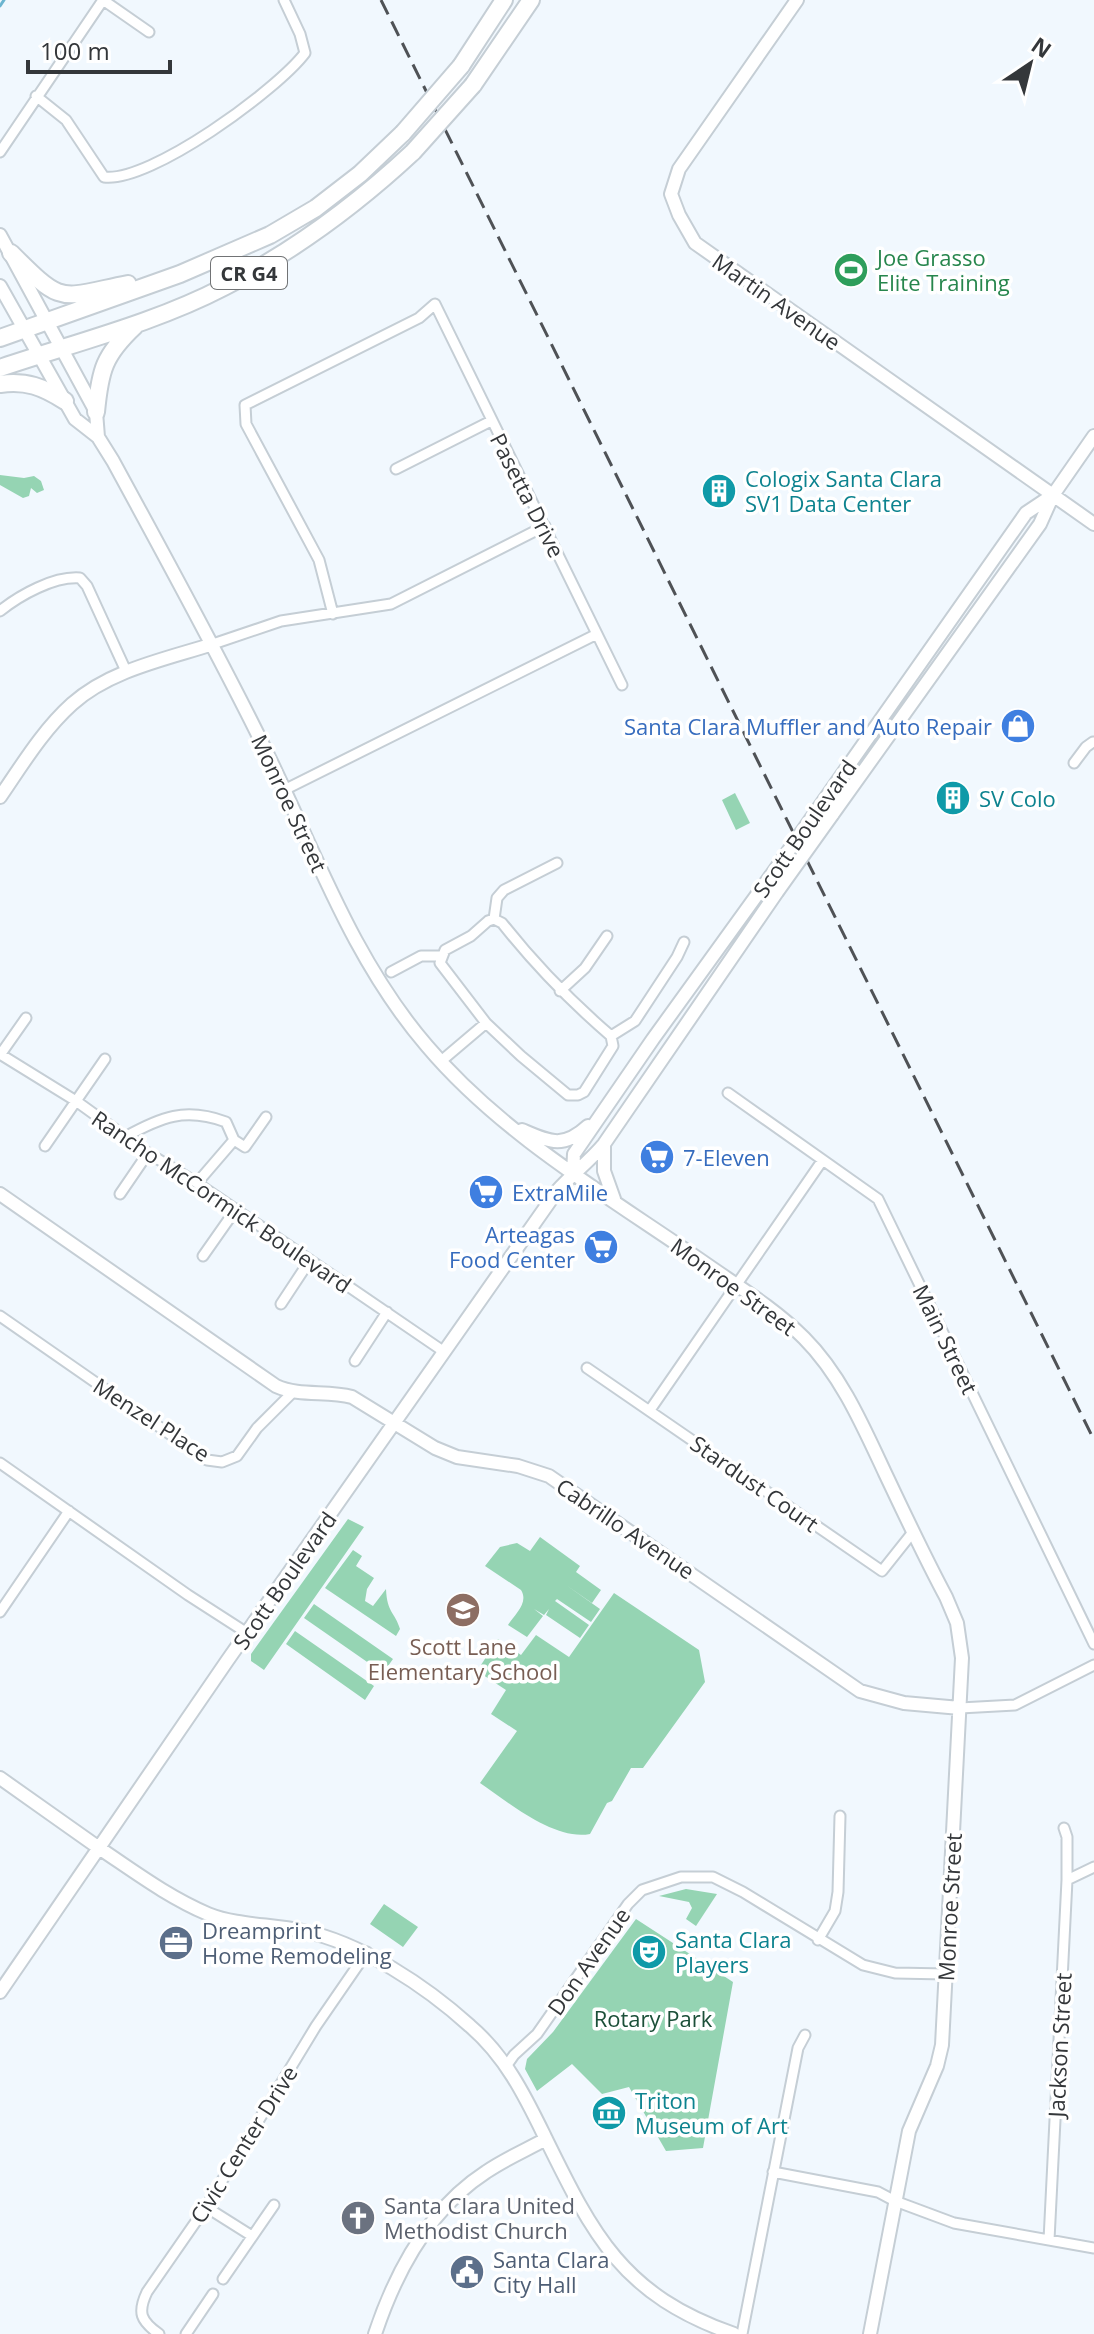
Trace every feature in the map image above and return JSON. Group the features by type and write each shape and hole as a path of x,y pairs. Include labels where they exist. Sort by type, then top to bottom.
{"highway":[{"name":"CR G4","path":"0,338 180,274 270,235 316,208 360,174 403,133 461,66 504,0"},
{"name":"CR G4","path":"0,368 138,322 222,289 329,224 372,190 451,112 531,0"},
{"path":"11,253 45,286 67,296 180,274"},
{"path":"96,412 99,383 106,359 138,322"},
{"path":"0,384 18,381 32,384 65,401"}],"main road":[{"name":"Martin Avenue","path":"797,0 679,169 671,194 679,215 695,243 1094,524"},
{"name":"Monroe Street","path":"0,235 96,412 98,437"},
{"name":"Monroe Street","path":"0,286 75,419 98,437 213,644 351,935 393,1005 440,1062 507,1123 789,1324 824,1361 864,1429 957,1623 962,1658 942,2045 937,2066 909,2131 870,2334"},
{"name":"Scott Boulevard","path":"0,1992 543,1209 573,1172 588,1163 604,1144 777,892 1040,524 1053,495 1094,436"},
{"name":"Scott Boulevard","path":"573,1172 574,1154 1026,513 1053,495"},
{"path":"0,797 73,702 126,671 213,644"},
{"path":"507,1123 547,1141 564,1141 578,1135 605,1109"},
{"path":"604,1144 604,1171 614,1199"},
{"name":"Cabrillo Avenue","path":"0,1194 276,1386 293,1392 352,1397 435,1448 457,1457 518,1466 549,1476 860,1691 904,1703 960,1708"},
{"path":"1,1781 180,1902 210,1915 325,1936 367,1952 469,2025 507,2065 590,2225 625,2269 674,2308 734,2334"},
{"path":"375,2334 409,2253 440,2212 488,2171 546,2139"}],"street":[{"path":"0,152 103,0 149,32"},
{"path":"36,96 66,120 104,177 113,178 141,169 210,134 292,71 305,53 284,0"},
{"name":"Pasetta Drive","path":"333,614 319,560 246,424 245,405 419,318 435,304 622,685"},
{"path":"396,469 491,421"},
{"path":"213,644 281,621 391,604 545,526"},
{"path":"0,611 12,602 69,577 80,578 87,586 126,671"},
{"path":"284,790 597,634"},
{"path":"1074,763 1081,752 1094,743"},
{"path":"494,919 497,898 504,890 557,863"},
{"path":"494,919 502,923 560,991 611,1036 613,1046 584,1092 578,1095 568,1095 486,1023 440,963 445,950 494,919"},
{"path":"560,991 585,968 607,936"},
{"path":"611,1036 635,1021 684,942"},
{"path":"391,972 421,956 442,956"},
{"path":"0,1054 26,1018"},
{"path":"440,1062 486,1023"},
{"name":"Rancho McCormick Boulevard","path":"0,1054 76,1101 148,1153 236,1209 443,1351"},
{"path":"45,1146 105,1059"},
{"name":"Main Street","path":"728,1093 878,1199 1094,1644"},
{"path":"125,1137 155,1120 184,1114 207,1115 226,1122 234,1140 245,1147 266,1117"},
{"path":"197,1183 234,1140"},
{"path":"120,1194 148,1153"},
{"path":"650,1410 822,1161"},
{"path":"203,1256 236,1209"},
{"path":"281,1304 310,1260"},
{"path":"355,1361 387,1312"},
{"name":"Menzel Place","path":"0,1316 207,1460 222,1462 237,1456 257,1428 293,1392"},
{"name":"Stardust Court","path":"587,1368 882,1571 913,1532"},
{"path":"0,1463 247,1633"},
{"path":"0,1612 69,1511"},
{"name":"Cabrillo Avenue","path":"960,1708 1015,1705 1094,1665"},
{"path":"818,1940 835,1911 840,1816"},
{"name":"Jackson Street","path":"1049,2240 1067,1880 1067,1837 1064,1828"},
{"path":"1067,1880 1094,1867"},
{"name":"Don Avenue","path":"507,2065 537,2034 628,1904 642,1890 681,1877 713,1877 863,1965 895,1973 946,1974"},
{"name":"Civic Center Drive","path":"159,2334 143,2319 140,2305 147,2292 206,2207 310,2036 367,1952"},
{"path":"742,2334 798,2048 805,2035"},
{"path":"773,2172 878,2192 954,2223 1094,2248"},
{"path":"223,2279 274,2205"},
{"path":"206,2207 252,2236"},
{"path":"186,2334 213,2294"}],"green space":[{"path":"0,475 34,476 41,481 44,490 37,493 31,488 29,496 23,498 0,485"},
{"path":"735,793 750,823 736,830 722,800"},
{"path":"348,1519 364,1527 264,1670 251,1661 251,1654"},
{"path":"540,1537 580,1566 576,1572 601,1590 592,1603 566,1585 600,1609 591,1622 557,1599 555,1601 589,1625 580,1638 546,1615 549,1609 544,1615 534,1609 543,1616 527,1637 508,1625 520,1608 523,1595 521,1590 485,1566 500,1547 517,1543 530,1551"},
{"path":"353,1550 362,1556 356,1566 374,1578 367,1589 365,1601 373,1606 386,1589 390,1608 400,1629 396,1636 325,1588"},
{"path":"614,1593 699,1650 705,1682 643,1768 631,1768 590,1834 576,1835 533,1819 480,1783 517,1731 491,1714 506,1690 477,1671 498,1639 521,1655 536,1635 569,1657"},
{"path":"314,1604 393,1659 383,1673 304,1618"},
{"path":"295,1631 374,1686 365,1700 286,1644"},
{"path":"686,1889 717,1894 696,1926 686,1919 692,1908 689,1902 659,1896"},
{"path":"384,1904 418,1927 403,1947 370,1924"},
{"name":"Rotary Park","path":"636,1919 733,1982 703,2148 666,2151 629,2087 602,2094 572,2064 537,2091 525,2069 527,2059 553,2032"}],"waterway":[{"path":"0,6 4,0"}],"railway":[{"path":"381,0 1094,1440"}],"place":[{"name":"Joe Grasso Elite Training","path":"851,270"},
{"name":"Cologix Santa Clara SV1 Data Center","path":"719,491"},
{"name":"Santa Clara Muffler and Auto Repair","path":"1018,726"},
{"name":"SV Colo","path":"953,798"},
{"name":"7-Eleven","path":"657,1157"},
{"name":"ExtraMile","path":"486,1192"},
{"name":"Arteagas Food Center","path":"601,1247"},
{"name":"Scott Lane Elementary School","path":"463,1610"},
{"name":"Dreamprint Home Remodeling","path":"176,1943"},
{"name":"Santa Clara Players","path":"649,1952"},
{"name":"Triton Museum of Art","path":"609,2113"},
{"name":"Santa Clara United Methodist Church","path":"358,2218"},
{"name":"Santa Clara City Hall","path":"467,2272"}]}
